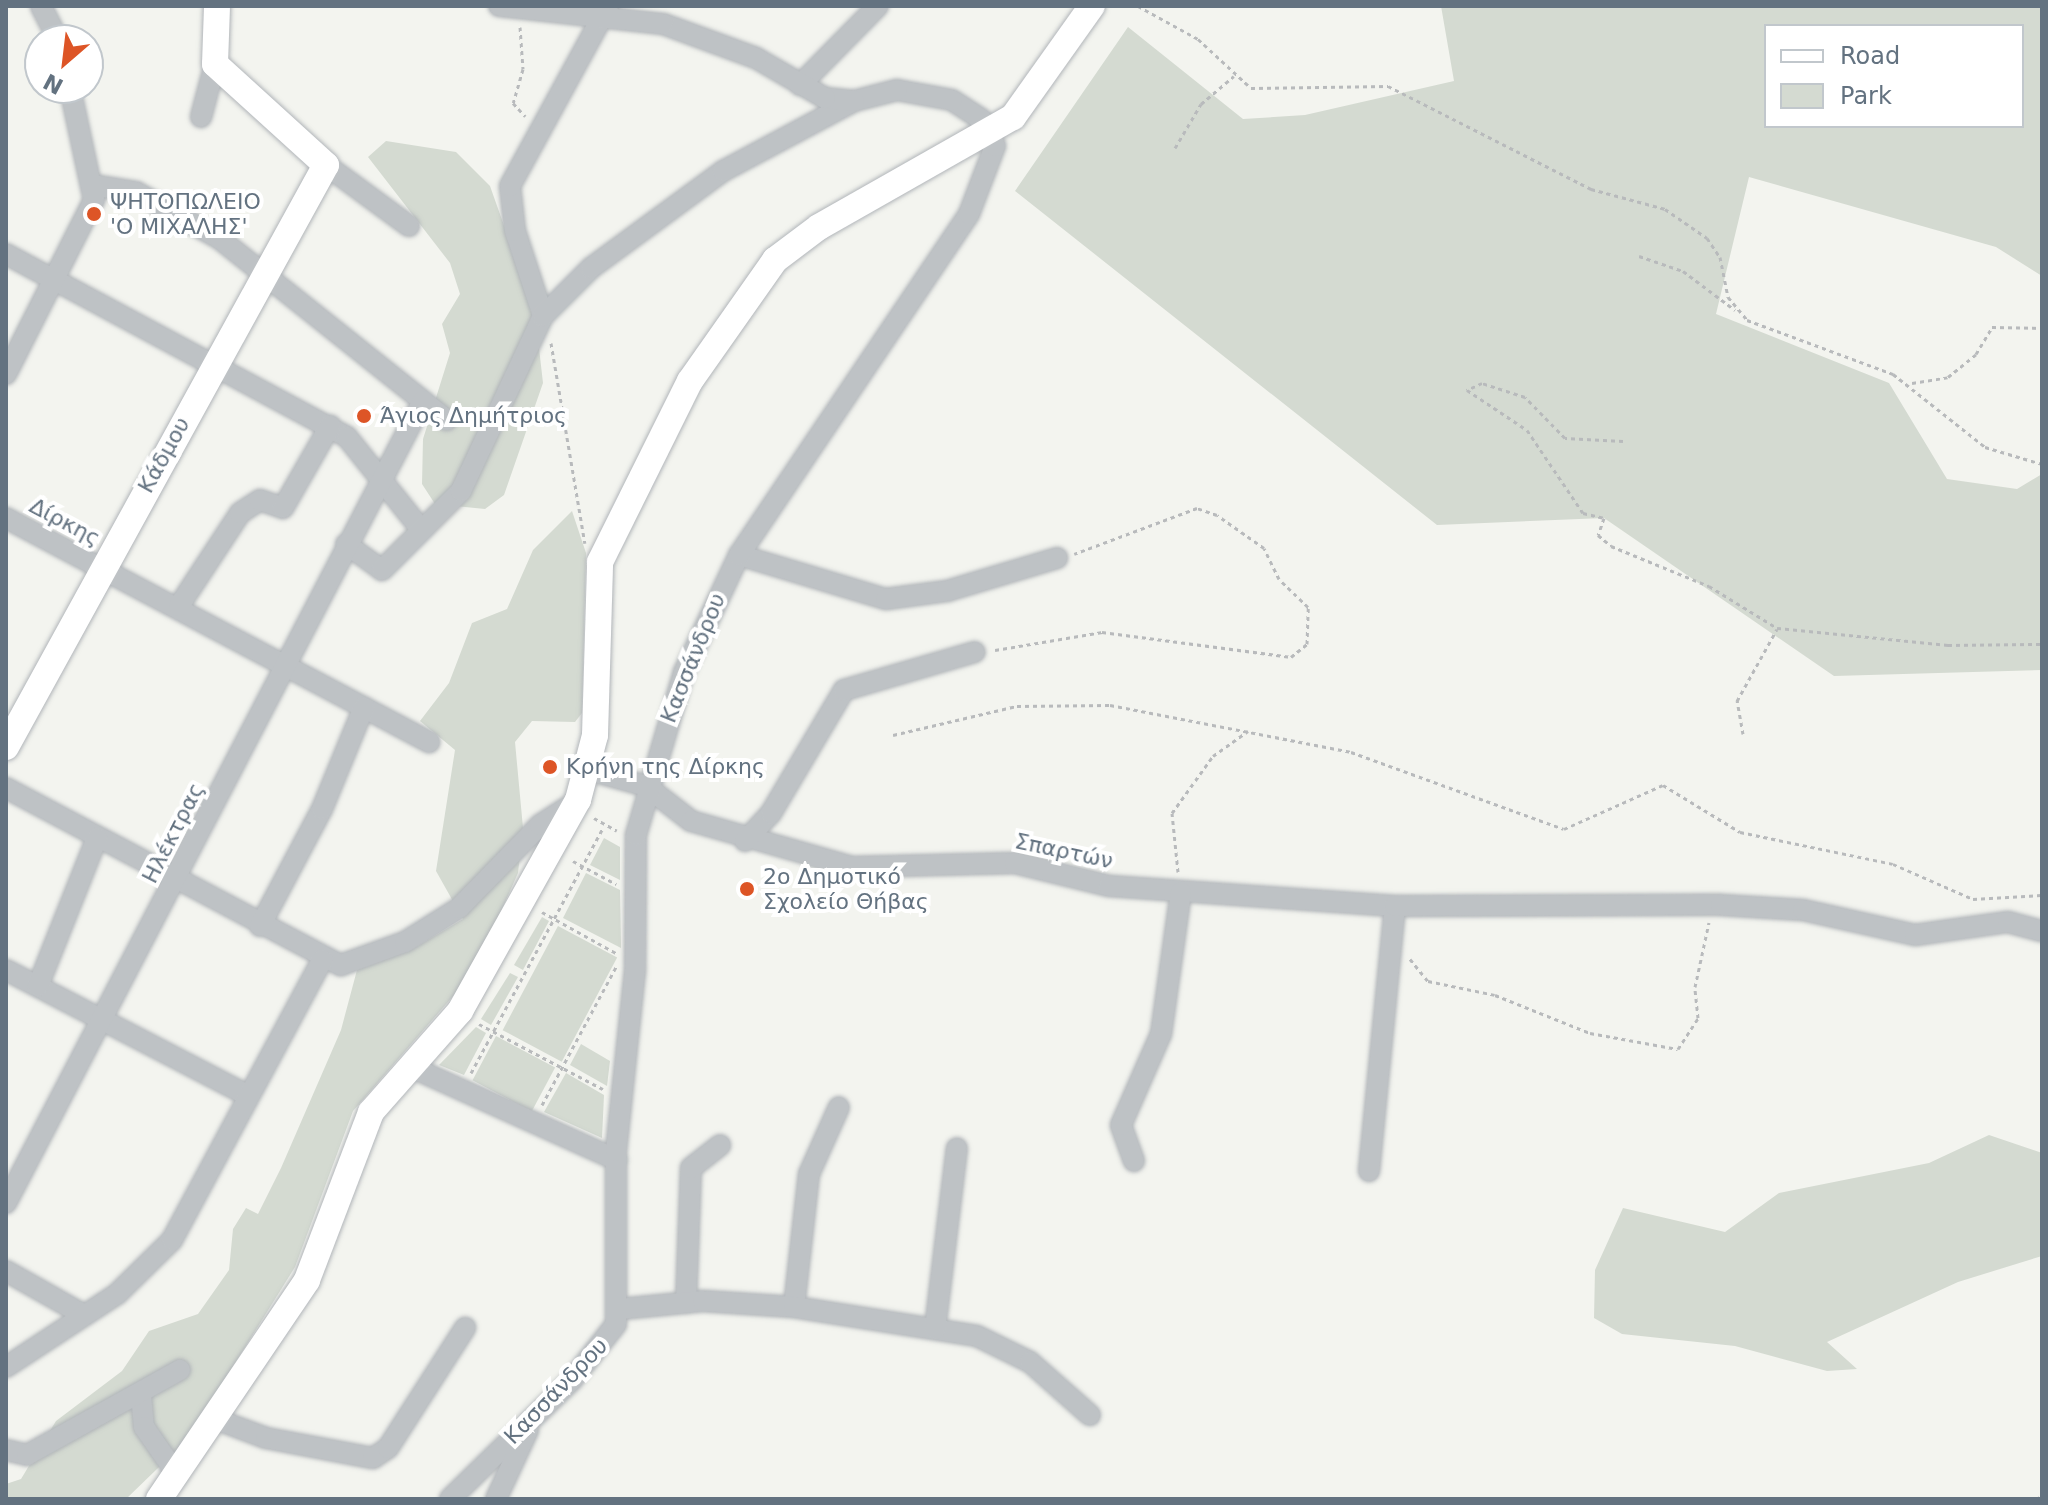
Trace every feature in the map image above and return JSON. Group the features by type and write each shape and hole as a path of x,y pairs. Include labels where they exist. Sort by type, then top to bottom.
{"main road":[{"path":"217,6 215,64 326,165"},
{"path":"159,1499 218,1420 326,1246 371,1112 411,1067 493,959 578,800 589,770 600,562 667,420 738,305 775,260 819,227 992,132 1013,117 1092,6"},
{"name":"Κάδμου","path":"6,747 326,165"}],"street":[{"path":"41,6 50,24"},
{"path":"499,6 522,14 607,11 706,37 825,98 854,101"},
{"path":"800,85 878,6"},
{"path":"543,316 509,206 516,168 607,11"},
{"path":"201,117 215,64"},
{"path":"346,544 377,571 474,473 543,316 676,202 854,101 897,90 936,95 969,108 992,132"},
{"path":"6,374 94,200 74,104"},
{"name":"Κασσάνδρου","path":"450,1499 604,1345 620,1309 617,1160 635,971 636,835 646,786 684,672 739,555 969,214 994,163 992,132"},
{"path":"326,165 409,226"},
{"path":"92,185 160,203 267,273 447,420"},
{"path":"6,254 330,426 360,448 379,483 419,527"},
{"name":"Ηλέκτρας","path":"6,1203 177,881 285,663 423,401"},
{"path":"179,606 240,513 260,500 283,508 330,426"},
{"name":"Δίρκης","path":"6,518 179,606 429,742"},
{"path":"739,555 886,599 947,591 1057,558"},
{"path":"745,841 771,813 844,690 975,652"},
{"path":"260,926 322,809 364,707"},
{"path":"589,770 646,786"},
{"name":"Σπαρτών","path":"646,786 691,821 745,841 852,867 1015,863 1109,886 1181,892 1395,906 1710,905 1803,910 1915,935 2008,922 2042,931"},
{"path":"6,788 322,960 361,962 405,942 479,892 540,825 578,800"},
{"path":"38,986 97,838"},
{"path":"1134,1161 1121,1125 1161,1034 1181,892"},
{"path":"1369,1171 1395,906"},
{"path":"6,1367 84,1315 172,1240 322,960"},
{"path":"6,970 247,1095"},
{"path":"411,1067 617,1160"},
{"path":"794,1307 809,1174 839,1107"},
{"path":"686,1303 691,1168 720,1145"},
{"path":"935,1329 957,1148"},
{"path":"6,1271 84,1315"},
{"path":"620,1309 686,1303 794,1307 998,1342 1090,1415"},
{"path":"218,1420 266,1438 373,1458 388,1448 465,1328"},
{"path":"11,1452 141,1394 180,1370"},
{"path":"141,1394 144,1427 178,1476"},
{"path":"496,1499 535,1416"}],"path":[{"path":"1138,6 1198,39 1234,76 1275,92 1388,86 1591,189 1665,209 1707,238 1735,310"},
{"path":"522,14 523,69 513,103 539,130"},
{"path":"1175,148 1201,104 1234,76"},
{"path":"1639,256 1683,271 1735,310 1908,383 1985,447 2042,464"},
{"path":"543,316 563,383 574,504 600,562"},
{"path":"1908,383 1948,377 1976,354 1992,327 2042,328"},
{"path":"1623,441 1565,438 1525,397 1482,383 1467,390 1527,430 1583,513 1604,518 1598,535 1611,546 1709,586 1777,628 1948,645 2042,644"},
{"path":"975,652 1131,632 1291,657 1301,654 1312,628 1308,607 1279,579 1264,548 1197,508 1057,558"},
{"path":"1743,734 1737,701 1777,628"},
{"path":"893,735 1017,706 1110,705 1351,752 1564,829 1663,785 1740,832 1893,864 1973,899 2042,895"},
{"path":"1181,892 1172,813 1213,756 1249,731"},
{"path":"462,1090 603,828"},
{"path":"573,861 620,886"},
{"path":"1390,934 1428,981 1495,995 1590,1033 1678,1049 1698,1018 1710,905"},
{"path":"533,1122 622,956 541,912"},
{"path":"479,1024 605,1090"},
{"path":"2036,1499 2042,1496"}],"green space":[{"path":"1441,6 2042,6 2042,276 1996,247 1749,177 1716,314 1889,383 1947,479 2017,489 2042,474 2042,670 1834,676 1604,518 1437,525 1015,191 1128,27 1243,119 1305,115 1454,81"},
{"path":"386,141 456,152 490,186 535,313 543,383 504,495 485,509 435,504 422,484 423,439 450,353 442,324 460,294 450,263 368,157"},
{"path":"572,511 586,553 582,713 575,722 532,721 515,742 523,828 518,873 487,943 454,995 353,1111 295,1267 187,1440 126,1499 6,1499 6,1484 21,1479 56,1421 122,1371 149,1331 198,1314 229,1270 233,1229 246,1208 258,1214 281,1168 341,1030 357,970 411,950 463,919 436,871 455,750 420,721 449,683 472,623 507,609 533,550"},
{"path":"604,838 620,847 620,880 590,865"},
{"path":"586,873 620,890 621,948 563,918"},
{"path":"542,917 549,921 523,970 514,965"},
{"path":"558,926 617,957 562,1062 503,1030"},
{"path":"510,973 518,977 491,1025 481,1019"},
{"path":"476,1027 486,1033 464,1075 439,1065"},
{"path":"496,1036 555,1067 532,1112 473,1080"},
{"path":"581,1044 610,1061 607,1086 570,1065"},
{"path":"566,1073 604,1095 602,1138 544,1112"},
{"path":"1989,1135 2042,1153 2042,1256 1958,1282 1827,1342 1857,1369 1827,1371 1735,1346 1622,1334 1594,1318 1595,1270 1623,1208 1725,1232 1779,1193 1929,1163"}],"place":[{"name":"ΨΗΤΟΠΩΛΕΙΟ 'Ο ΜΙΧΑΛΗΣ'","path":"94,214"},
{"name":"Άγιος Δημήτριος","path":"364,416"},
{"name":"Κρήνη της Δίρκης","path":"550,767"},
{"name":"2ο Δημοτικό Σχολείο Θήβας","path":"747,889"}]}
